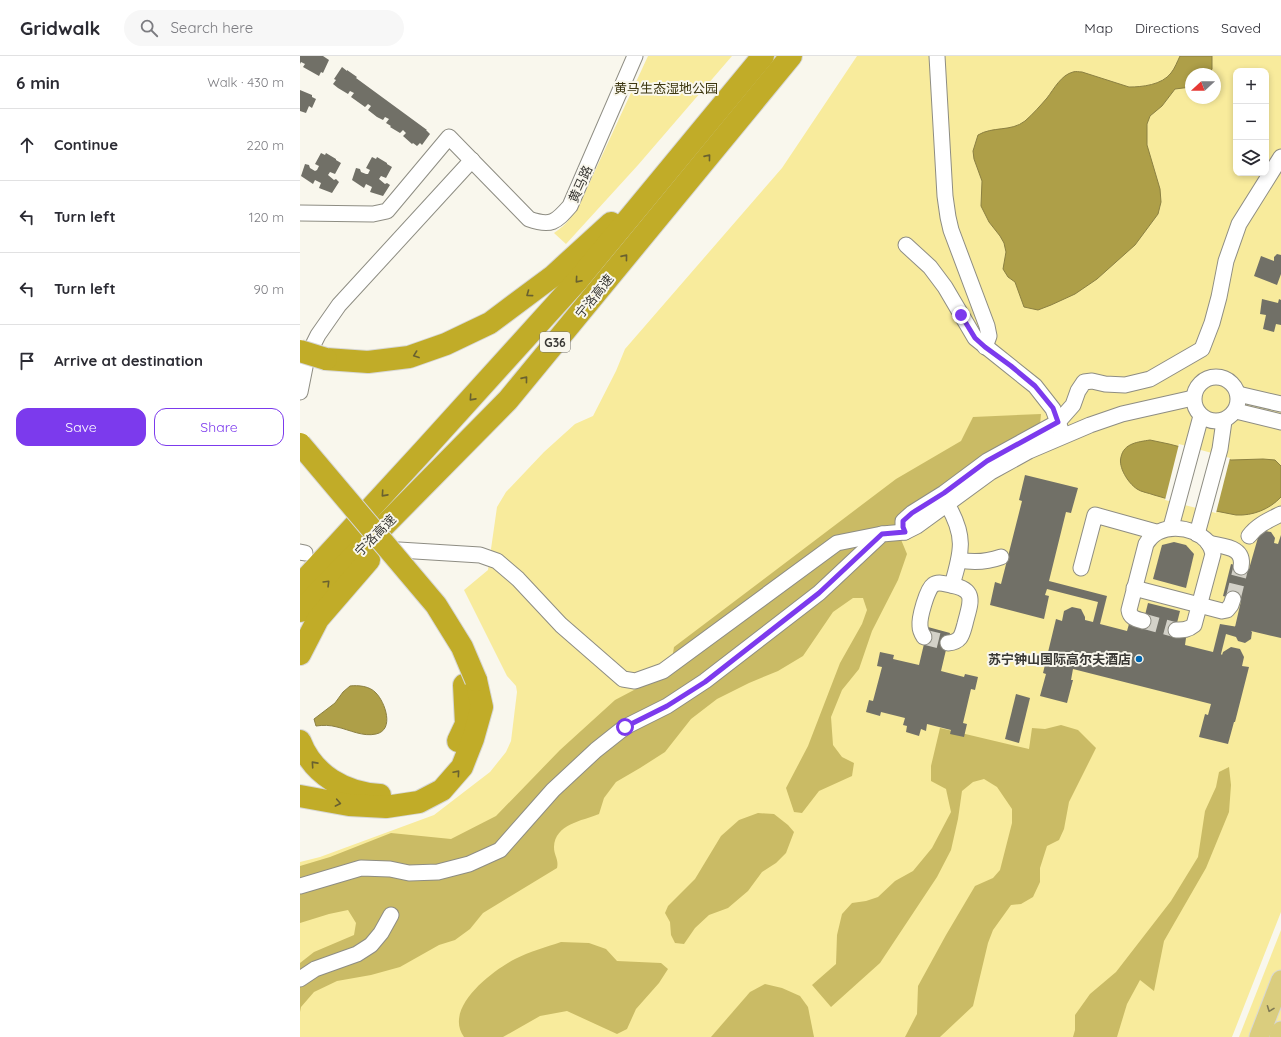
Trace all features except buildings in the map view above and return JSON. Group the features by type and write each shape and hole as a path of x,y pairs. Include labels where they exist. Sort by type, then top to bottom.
{"highway":[{"path":"300,351 326,359 368,362 409,357 446,344 490,323 553,276 610,224 762,56"},
{"name":"宁洛高速","path":"300,585 578,280 762,56"},
{"name":"宁洛高速","path":"300,611 508,400 791,56"},
{"path":"300,654 318,619 508,400"},
{"path":"300,444 436,605 462,647 470,682 466,724 453,752 436,776 416,788 390,795 366,794 342,786 322,772 305,754 300,742"},
{"path":"300,464 427,611 450,647 482,707 473,739 462,767 442,790 418,802 386,807 349,805 300,796"}],"main road":[{"path":"1259,1037 1281,980"},
{"path":"1279,1037 1281,1031"}],"street":[{"name":"黄马路","path":"300,213 373,214 387,211 449,137 529,219 542,224 549,223 560,217 570,206 636,56"},
{"path":"937,56 947,210 951,230 988,326 989,336 985,347"},
{"path":"905,532 903,521 912,513 944,493 987,461 1058,422 1073,405 1078,391 1084,382 1092,381 1105,384 1125,385 1150,379 1202,349 1213,317 1226,262 1240,224 1281,157"},
{"path":"300,392 307,357 318,335 339,305 472,160"},
{"path":"906,245 930,267 945,287 975,338 1035,386 1053,408 1064,436"},
{"path":"1211,377 1220,377 1228,380 1235,386 1238,394 1239,403 1236,411 1231,417 1224,421 1216,422 1201,416 1196,410 1193,398 1197,387 1203,381 1211,377"},
{"path":"1238,394 1281,404"},
{"path":"399,550 480,555 497,561 518,579 566,630 623,679 635,681 663,671 836,543 882,534 905,532 917,526 996,469 1029,451 1090,425 1122,414 1193,398"},
{"path":"1236,411 1281,422"},
{"path":"1171,528 1201,416"},
{"path":"1176,630 1190,629 1194,625 1214,554 1203,538 1203,512 1220,449 1224,421"},
{"path":"947,504 955,518 960,535 959,560 952,585"},
{"path":"1249,536 1254,530 1281,514"},
{"path":"1081,568 1095,515 1156,532"},
{"path":"1143,621 1133,618 1129,610 1146,544 1150,537 1156,532 1171,528 1184,530 1236,550 1242,561 1241,567"},
{"path":"300,886 361,868 390,869 409,873 438,872 469,864 500,850 552,790 596,750 625,727 667,706 705,682 819,593 882,534"},
{"path":"959,560 979,562 991,561 1001,557"},
{"path":"924,637 920,625 927,592 931,586 941,583 962,587 969,594 970,600 963,632 959,639 954,643 948,643"},
{"path":"1134,588 1222,611 1227,610 1233,599"},
{"path":"300,979 315,969 357,954 371,945 382,933 391,915"}],"green space":[{"name":"黄马生态湿地公园","path":"648,56 732,56 638,165 566,244 554,233 570,218 582,199"},
{"path":"857,56 1281,56 1281,912 1232,1037 300,1037 300,862 320,857 434,815 490,772 506,752 511,741 517,692 516,686 507,676 464,590 488,570 497,507 506,492 544,452 575,424 593,416 616,371 625,349 782,168"},
{"path":"1281,930 1281,1037 1239,1037"}],"shaded area":[{"path":"1180,56 1212,56 1212,68 1185,68 1185,88 1175,89 1162,106 1150,116 1147,124 1147,145 1160,189 1161,202 1158,214 1135,245 1097,279 1075,294 1038,310 1024,307 1015,282 1008,277 1003,269 1006,252 1004,243 989,222 981,206 982,181 974,159 973,151 978,135 984,132 1014,127 1025,121 1047,98 1061,79 1074,72 1082,72 1129,87 1146,86 1157,83 1167,77 1174,69"},
{"path":"1041,414 1040,425 897,530 907,554 898,580 872,631 859,669 842,690 831,717 833,745 842,757 854,763 852,776 819,791 802,813 794,812 786,788 808,746 840,663 862,624 867,610 863,598 853,598 833,612 803,656 778,671 717,699 691,719 665,752 616,782 604,798 599,814 570,824 559,833 554,847 557,868 483,913 470,929 455,940 439,945 400,967 371,975 337,981 314,992 301,1007 300,1012 300,963 314,952 354,935 356,923 348,910 300,923 300,866 330,857 391,833 451,839 496,816 560,750 615,700 670,671 674,647 896,479 961,441 973,417"},
{"path":"1150,440 1231,460 1275,460 1281,466 1281,497 1272,505 1261,511 1236,515 1195,506 1141,491 1127,479 1122,470 1120,461 1123,452 1128,446"},
{"path":"350,686 367,687 379,697 385,709 387,722 382,731 376,734 366,735 332,726 316,726 314,719 335,703 343,692"},
{"path":"1061,725 1078,730 1096,748 1069,802 1064,829 1059,840 1047,846 1040,868 1040,882 1033,897 1021,904 1011,905 993,930 988,943 973,1006 940,1037 905,1037 917,1014 918,986 946,935 975,886 993,878 1000,870 1012,823 1012,809 997,787 984,779 973,782 962,791 951,850 937,877 880,963 831,1007 812,985 836,964 837,935 842,914 852,903 878,897 895,881 913,871 932,848 951,812 946,789 931,781 931,766 940,728 1029,749 1032,728 1045,729"},
{"path":"1229,767 1231,785 1229,812 1206,868 1164,941 1154,991 1140,980 1127,1004 1117,1037 1073,1037 1075,1030 1075,1015 1090,994 1116,972 1171,901 1198,857 1205,811 1216,787 1219,772"},
{"path":"758,813 774,814 794,832 786,853 776,863 762,872 748,891 728,908 709,915 695,928 684,944 675,943 671,935 670,922 665,913 668,906 695,879 721,836 739,820"},
{"path":"561,942 589,943 606,949 617,961 661,963 668,969 659,983 636,1009 627,1029 617,1034 567,1011 540,1016 503,1037 464,1037 459,1026 460,1014 465,1003 483,981 515,959"},
{"path":"765,984 782,988 800,996 808,1007 814,1037 711,1037 750,992"}],"pier":[{"path":"1179,444 1230,458 1216,513 1165,500"}],"tunnel":[{"path":"1233,599 1241,567"},
{"path":"1143,621 1176,630"},
{"path":"924,637 948,643"}],"place":[{"name":"苏宁钟山国际高尔夫酒店","path":"1139,659"}],"route":[{"path":"625,727 667,706 705,682 819,593 867,550 882,534 905,532 903,521 912,513 944,493 987,461 1058,422 1053,408 1035,386 975,338 961,315"}]}
